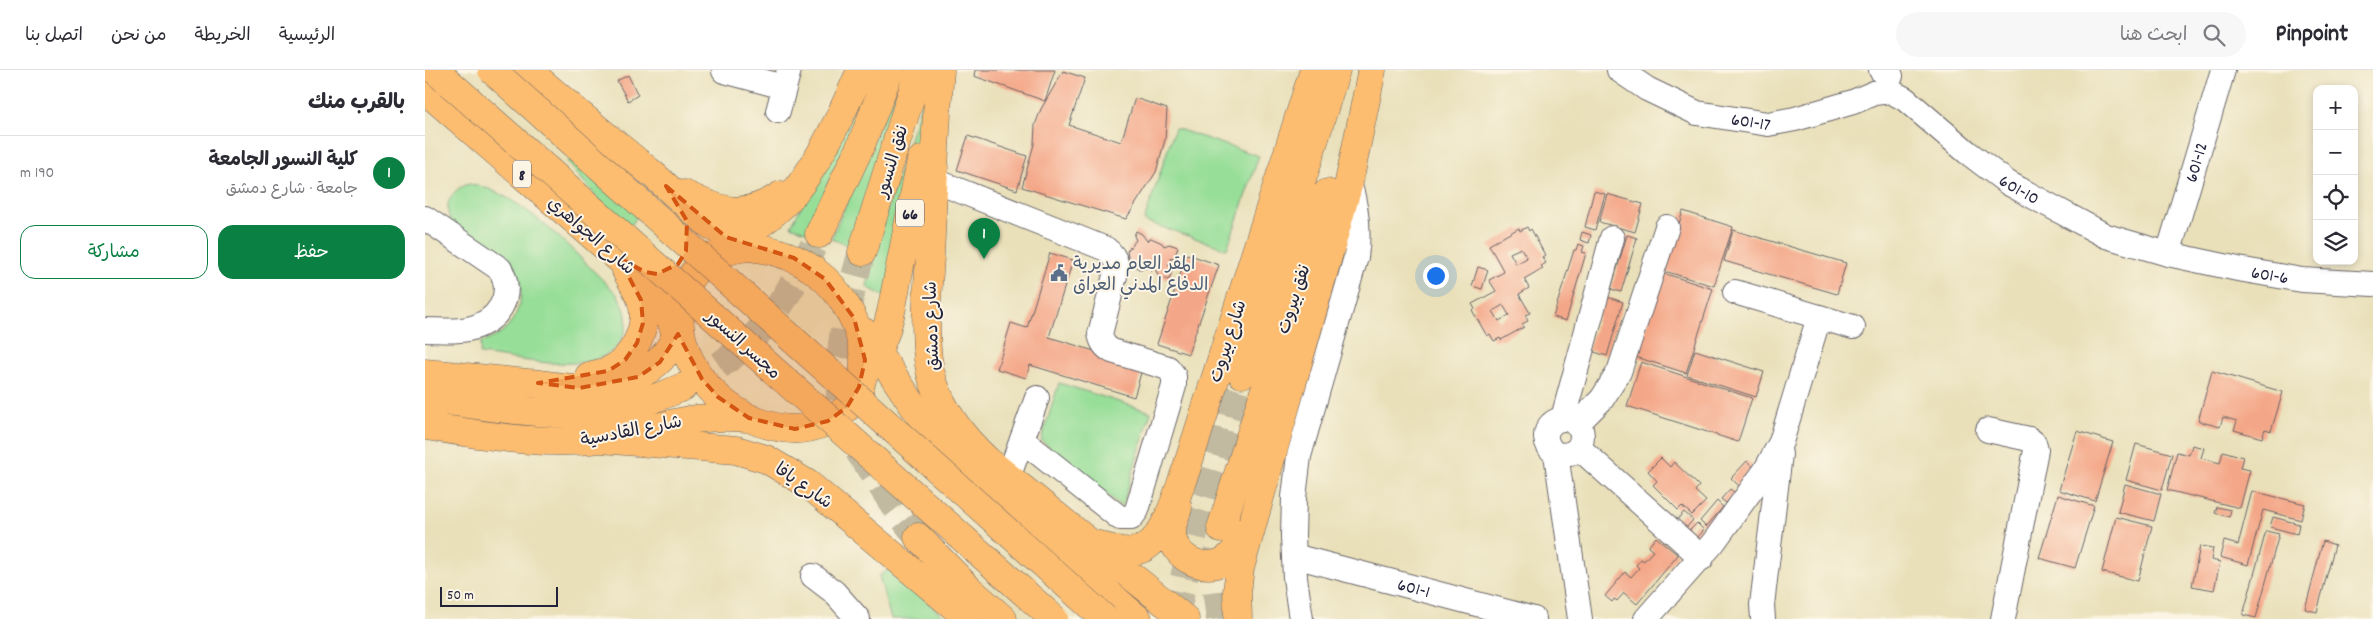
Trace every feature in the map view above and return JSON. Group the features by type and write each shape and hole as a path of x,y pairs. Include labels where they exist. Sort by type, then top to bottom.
{"main road":[{"name":"مجسر النسور","path":"435,70 1054,619"},
{"name":"مجسر النسور","path":"492,70 1105,619"},
{"path":"528,70 667,186 714,230 737,248 783,254 810,268 833,288 848,307 877,354 925,424 991,478 1138,619"},
{"path":"425,373 579,388 619,383 637,377 660,362 681,340 681,301 689,279 696,269 737,248 785,202 801,182 832,128 861,70"},
{"path":"819,234 861,145 890,70"},
{"name":"نفق النسور","path":"862,252 919,70"},
{"name":"شارع دمشق","path":"940,70 927,320 932,379 951,419 991,478 1088,542 1185,619"},
{"name":"66","path":"854,397 877,354 886,331 899,279 916,180 940,70"},
{"name":"شارع بيروت","path":"1088,542 1133,552 1147,548 1166,524 1186,470 1314,70"},
{"name":"نفق بيروت","path":"1242,374 1336,70"},
{"name":"نفق بيروت","path":"1221,528 1365,70"},
{"path":"1238,619 1237,592 1240,568 1349,182 1371,70"},
{"name":"شارع الجواهري","path":"425,90 655,290 666,304 681,340 701,379 714,393 749,418"},
{"path":"667,186 711,206 739,212 755,209 773,201 801,182"},
{"path":"619,258 645,272 657,274 669,271 678,264 686,250 689,236 687,220 667,186"},
{"path":"538,384 608,371 625,360 637,343 643,323 641,300 619,258"},
{"path":"899,279 893,348 895,369 913,405 932,426 952,440"},
{"path":"786,429 806,428 828,421 838,415 854,397 863,376 865,360 859,329 848,307"},
{"path":"932,379 937,404 959,455 991,478"},
{"path":"425,398 535,412 577,414 626,407 683,387"},
{"name":"شارع القادسية","path":"425,426 514,440 572,442 601,438 694,418 721,416 749,418"},
{"path":"749,418 766,425 813,434 873,466 1041,619"},
{"name":"شارع يافا","path":"601,438 736,450 766,459 807,484 969,619"},
{"path":"1186,470 1184,487 1172,530 1174,542 1180,553 1189,561 1200,565 1212,565 1224,561 1233,554 1255,511"},
{"path":"918,537 968,588 1003,619"}],"street":[{"name":"601-17","path":"1619,70 1647,89 1697,113 1769,124 1803,116 1874,93 1887,79"},
{"name":"601-12","path":"2168,254 2223,70"},
{"path":"724,71 787,78 777,110"},
{"name":"601-10","path":"1887,79 1905,99 1967,152 2008,183 2106,236 2168,254"},
{"path":"933,180 1112,253 1116,260 1117,268 1100,334 1102,342 1112,351 1168,368 1174,376 1174,386 1137,510 1131,518 1120,518 1022,440"},
{"path":"1301,619 1294,556 1294,497 1299,456 1356,258 1358,243 1357,213 1349,182"},
{"path":"425,218 501,268 506,278 507,290 504,304 490,322 469,329 425,330"},
{"path":"1581,619 1556,454 1546,444 1545,437 1550,424 1570,421 1602,398 1619,372 1667,227"},
{"path":"1570,421 1612,238"},
{"name":"601-6","path":"2168,254 2302,280 2373,284"},
{"path":"1735,292 1853,327"},
{"path":"1763,619 1762,605 1781,442 1819,317"},
{"path":"991,478 1022,440 1037,398"},
{"path":"1556,454 1569,455 1579,448 1582,435 1570,421"},
{"path":"1988,430 2029,439 2036,450 2003,619"},
{"path":"1646,619 1702,558 1748,499 1781,442"},
{"path":"1579,448 1702,558"},
{"name":"601-1","path":"1294,556 1534,619"},
{"path":"813,576 845,602 858,619"}],"highlighted area":[{"path":"666,186 726,237 794,258 825,279 854,318 865,360 859,387 847,407 828,421 795,429 749,418 718,397 702,379 678,334 660,362 638,377 579,388 538,383 608,371 625,360 637,343 643,323 641,300 619,258 645,272 657,274 678,264 686,251 687,221"}],"green space":[{"path":"874,70 876,70 808,232 791,226"},
{"path":"904,70 851,246 831,239"},
{"path":"932,70 935,70 908,175 885,297 867,287 872,258"},
{"path":"1175,128 1259,156 1227,249 1144,221"},
{"path":"575,152 642,209 626,233 567,161"},
{"path":"469,184 489,189 529,212 567,245 616,293 624,308 626,325 623,336 613,350 598,358 580,363 537,362 480,354 481,342 494,337 505,329 513,319 521,295 520,282 515,269 507,258 489,244 454,225 450,219 448,207 452,195 456,190"},
{"path":"1059,383 1151,412 1122,507 1041,440"},
{"path":"889,569 947,619 891,619 879,576"}],"building":[{"path":"975,70 1055,70 1045,101 974,76"},
{"path":"1063,71 1085,78 1069,125 1121,142 1135,98 1167,109 1165,140 1156,172 1126,219 1022,187 1034,144 1035,125 1041,109"},
{"path":"628,75 638,95 628,101 617,81"},
{"path":"968,136 1027,156 1017,190 957,170"},
{"path":"1594,191 1605,194 1595,230 1585,227"},
{"path":"1607,194 1643,204 1635,232 1599,222"},
{"path":"1683,211 1733,227 1714,286 1664,271"},
{"path":"1527,227 1529,231 1531,229 1545,255 1542,257 1546,263 1541,266 1543,268 1524,279 1529,288 1519,294 1530,313 1525,315 1528,321 1522,324 1524,327 1501,340 1500,338 1494,341 1490,334 1487,336 1472,310 1475,309 1472,304 1496,291 1489,280 1504,272 1489,245 1519,228 1520,231","holes":["1521,248 1527,258 1516,264 1510,253","1503,305 1509,315 1499,321 1493,311"]},
{"path":"1733,230 1846,263 1837,294 1724,261"},
{"path":"1136,231 1142,234 1147,241 1151,238 1162,243 1164,246 1169,244 1178,247 1175,257 1170,258 1172,262 1168,264 1172,270 1169,280 1159,277 1155,269 1151,271 1148,268 1139,269 1129,263 1127,251 1136,240 1134,236"},
{"path":"1582,232 1591,235 1589,243 1580,240"},
{"path":"1627,235 1637,238 1621,292 1611,289"},
{"path":"1578,244 1584,246 1582,252 1586,253 1566,321 1553,317 1574,250 1576,250"},
{"path":"1050,253 1073,260 1049,337 1143,366 1134,397 1030,365 1026,378 997,369 1011,323 1027,328"},
{"path":"1187,254 1219,265 1188,354 1157,344"},
{"path":"1478,267 1488,270 1482,289 1472,286"},
{"path":"1663,273 1713,289 1686,373 1636,357"},
{"path":"1604,296 1623,302 1607,356 1588,350"},
{"path":"1695,350 1764,372 1756,397 1687,375"},
{"path":"1641,362 1752,398 1738,442 1627,406"},
{"path":"2212,371 2283,392 2271,431 2265,429 2262,438 2234,430 2237,421 2223,417 2220,427 2198,421"},
{"path":"2077,431 2113,442 2095,501 2059,490"},
{"path":"2136,444 2172,454 2162,490 2126,480"},
{"path":"2192,445 2204,448 2201,458 2220,463 2223,451 2243,457 2240,468 2250,470 2240,508 2167,490 2177,452 2189,455"},
{"path":"1661,458 1670,467 1674,462 1699,486 1695,491 1706,501 1692,515 1682,506 1678,510 1653,485 1657,481 1648,471"},
{"path":"1747,461 1755,469 1739,486 1731,478"},
{"path":"2125,484 2161,494 2154,521 2118,512"},
{"path":"1730,489 1735,493 1726,503 1721,499"},
{"path":"2252,491 2305,504 2301,520 2263,510 2248,565 2220,557 2224,541 2238,545"},
{"path":"2058,495 2094,506 2075,568 2039,558"},
{"path":"1717,501 1723,507 1706,527 1700,521"},
{"path":"2217,507 2231,510 2229,517 2215,513"},
{"path":"1684,512 1693,520 1685,529 1676,521"},
{"path":"2116,517 2152,526 2138,581 2102,572"},
{"path":"2273,517 2299,524 2297,534 2270,527"},
{"path":"1697,523 1704,530 1697,538 1689,531"},
{"path":"2266,531 2279,534 2256,618 2243,615"},
{"path":"1656,537 1678,555 1637,604 1624,593 1617,601 1614,599 1612,602 1605,596 1625,572 1631,577 1639,568 1636,565 1641,559 1644,561 1653,551 1648,547"},
{"path":"2323,541 2335,545 2317,612 2305,609"},
{"path":"2200,546 2213,548 2211,560 2220,562 2214,590 2192,586"}],"tunnel":[{"path":"683,387 731,357 766,324 793,285 819,234"},
{"path":"840,400 842,343 852,288 862,252"},
{"path":"1175,619 1197,519 1242,374"},
{"path":"858,450 896,508 918,537"},
{"path":"1220,619 1214,573 1221,528"}],"place":[{"name":"كلية النسور الجامعة","path":"984,259"},
{"name":"المقر العام مديرية الدفاع المدني العراق","path":"1059,273"}]}
